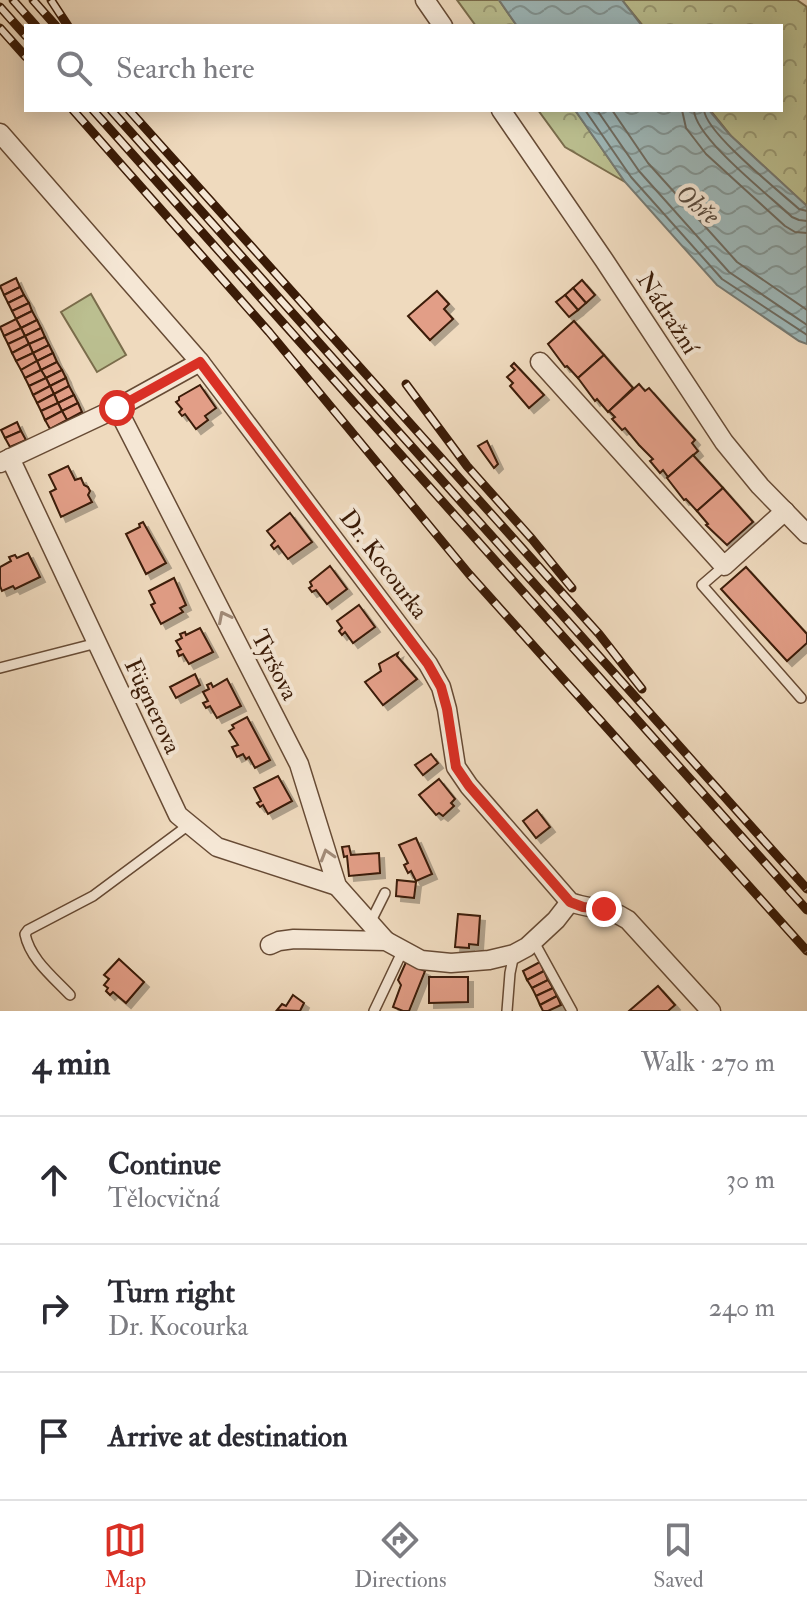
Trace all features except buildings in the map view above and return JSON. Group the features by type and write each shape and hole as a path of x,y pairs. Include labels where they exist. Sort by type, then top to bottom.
{"street":[{"path":"425,0 442,24"},
{"name":"Nádražní","path":"502,112 724,442 760,486 807,534"},
{"name":"Dr. Kocourka","path":"0,133 200,362 428,664 441,687 447,709 456,767 570,902"},
{"path":"5,460 117,408 200,362"},
{"path":"540,362 724,566 785,511"},
{"name":"Tyršova","path":"117,408 299,764 337,886 386,941"},
{"name":"Fügnerova","path":"5,460 97,643 178,815 217,847 337,886"},
{"path":"270,945 294,939 386,941 421,960 451,963 489,960 514,954 534,942 570,902 616,912 628,920 711,1011"}],"lane":[{"path":"724,566 702,585 801,698"},
{"path":"0,668 97,643"},
{"path":"70,995 35,958 25,934 93,896 190,824"},
{"path":"370,923 385,893"},
{"path":"534,942 572,1011"},
{"path":"374,1011 403,950"},
{"path":"507,1011 514,954"}],"green space":[{"path":"457,0 499,0 516,24 475,24"},
{"path":"622,0 797,0 807,7 807,206 731,136 712,112 783,112 783,24 641,24"},
{"path":"539,112 576,112 625,182 565,147"},
{"path":"91,294 126,355 97,372 61,312"}],"water":[{"path":"499,0 622,0 640,24 516,24"},
{"name":"Ohře","path":"576,112 711,112 729,134 807,206 807,344 717,285 625,182"}],"railway":[{"path":"13,0 34,24"},
{"path":"33,0 54,24"},
{"path":"51,0 67,24"},
{"path":"0,7 24,34"},
{"path":"0,28 24,55"},
{"path":"75,112 269,332 469,574 807,951"},
{"path":"95,112 807,910"},
{"path":"113,112 807,889"},
{"path":"131,112 599,634 642,689"},
{"path":"406,384 467,466 572,588"}],"route":[{"path":"117,408 200,362 428,664 441,687 447,709 456,767 469,786 570,902 604,909"}]}
